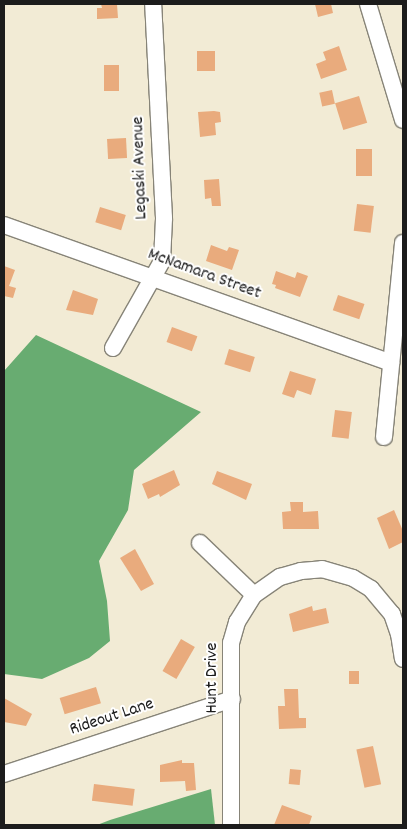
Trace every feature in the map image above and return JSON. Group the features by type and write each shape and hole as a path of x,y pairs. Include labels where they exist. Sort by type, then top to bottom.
{"street":[{"name":"Legaski Avenue","path":"113,348 162,261 164,218 153,4"},
{"path":"368,4 403,120"},
{"name":"McNamara Street","path":"4,225 391,363"},
{"path":"384,437 403,243"},
{"path":"200,543 254,595"},
{"name":"Hunt Drive","path":"231,825 231,643 237,622 254,595 280,577 301,571 322,570 353,578 371,589 392,614 399,634 403,660"},
{"name":"Rideout Lane","path":"4,774 232,699"}],"green space":[{"path":"36,335 201,412 134,470 128,510 99,561 107,601 110,641 89,658 42,679 4,674 4,371"},
{"path":"211,789 215,825 97,825 110,820"}],"building":[{"path":"101,4 117,4 118,18 97,19 97,8 102,8"},
{"path":"315,4 331,4 333,13 318,17"},
{"path":"339,46 347,70 321,79 316,64 326,60 323,52"},
{"path":"197,51 215,51 215,71 197,71"},
{"path":"104,65 119,65 119,91 104,91"},
{"path":"332,90 335,104 322,106 319,93"},
{"path":"359,96 367,123 343,130 335,103"},
{"path":"198,112 220,112 221,122 215,123 216,135 200,137"},
{"path":"126,138 127,158 108,159 107,139"},
{"path":"356,149 372,149 372,176 356,176"},
{"path":"219,179 221,206 212,206 211,198 205,199 204,180"},
{"path":"357,204 374,206 371,233 354,231"},
{"path":"100,207 126,215 121,230 95,222"},
{"path":"211,245 227,251 229,247 239,250 232,270 206,261"},
{"path":"4,266 15,270 9,286 16,288 13,298 4,296"},
{"path":"276,271 295,278 297,272 308,276 300,297 275,288 276,285 272,284"},
{"path":"73,290 98,299 93,315 66,310"},
{"path":"338,295 364,304 359,319 333,310"},
{"path":"172,327 197,336 192,351 167,342"},
{"path":"229,349 255,357 250,372 224,364"},
{"path":"290,371 316,379 311,395 297,390 294,398 282,394"},
{"path":"335,410 352,412 349,439 332,437"},
{"path":"174,470 180,485 160,497 159,494 148,499 142,484"},
{"path":"217,471 252,484 246,500 212,484"},
{"path":"290,502 303,502 303,512 318,511 319,529 283,529 282,512 291,511"},
{"path":"394,510 403,531 403,542 389,549 377,518"},
{"path":"135,549 154,584 141,591 120,558"},
{"path":"312,606 313,611 326,608 329,623 293,632 289,614"},
{"path":"181,639 195,647 176,679 162,671"},
{"path":"349,671 359,671 359,684 349,684"},
{"path":"96,687 101,703 65,714 60,698"},
{"path":"284,689 298,689 299,718 306,718 306,728 279,729 278,706 285,706"},
{"path":"4,698 32,714 26,726 4,722"},
{"path":"373,746 381,784 364,788 356,750"},
{"path":"182,760 182,763 194,763 196,790 186,791 185,781 160,782 160,765"},
{"path":"290,769 301,770 300,785 289,784"},
{"path":"94,784 135,789 133,806 92,801"},
{"path":"282,805 312,816 309,825 274,825"}]}
